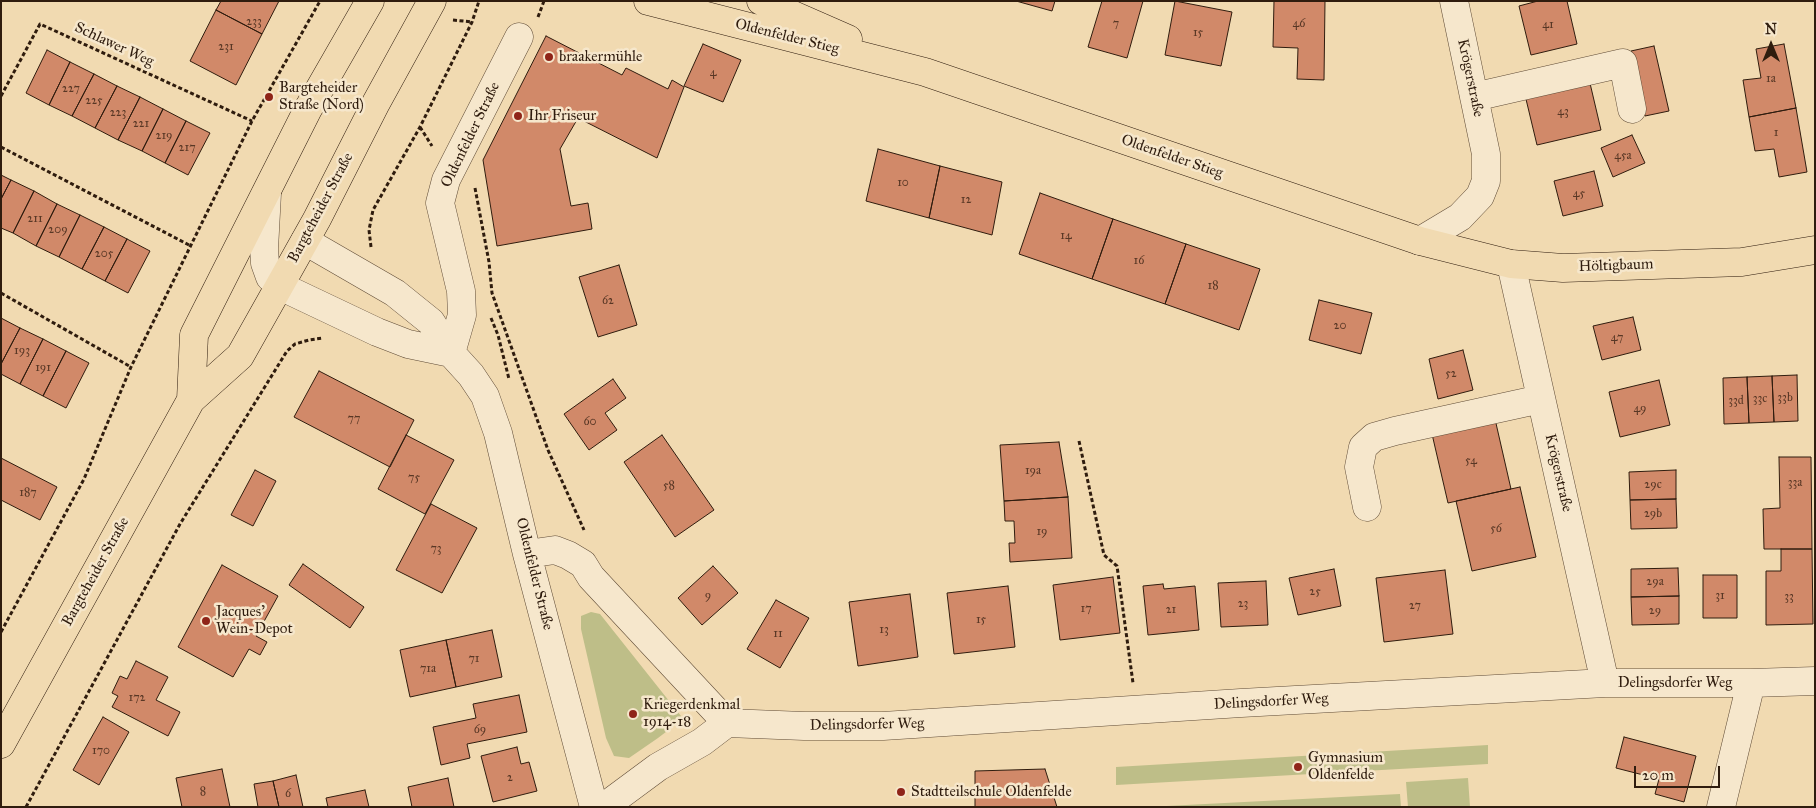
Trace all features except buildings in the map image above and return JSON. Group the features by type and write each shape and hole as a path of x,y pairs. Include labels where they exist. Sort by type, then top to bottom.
{"main road":[{"name":"Bargteheider Straße","path":"191,400 194,335 308,109 370,1"},
{"name":"Bargteheider Straße","path":"1,744 191,400 240,356 305,241 376,103 432,1"},
{"name":"Oldenfelder Stieg","path":"648,1 925,72 1420,241"},
{"name":"Oldenfelder Stieg","path":"761,1 925,72"},
{"name":"Höltigbaum","path":"1420,241 1510,264 1562,268 1742,262 1815,250"}],"street":[{"name":"Krögerstraße","path":"1420,241 1460,217 1480,196 1484,190 1488,164 1454,1"},
{"name":"Oldenfelder Straße","path":"451,353 462,315 461,291 440,203 446,180 519,37"},
{"path":"1474,97 1622,62 1632,109"},
{"path":"267,193 264,227 265,263 270,277 280,286 377,332 408,344 451,353"},
{"name":"Oldenfelder Straße","path":"305,241 395,293 431,322 451,353 471,375 485,396 498,433 527,554 594,807"},
{"name":"Krögerstraße","path":"1510,264 1605,683"},
{"path":"1367,507 1359,467 1363,447 1374,437 1395,430 1541,399"},
{"path":"527,554 555,550 568,555 582,564 727,723 702,742 658,767 604,807"},
{"name":"Delingsdorfer Weg","path":"727,723 804,726 883,726 1605,683 1815,681"},
{"path":"1721,807 1752,683"}],"path":[{"path":"1,632 84,479 131,367 252,121 320,1"},
{"path":"372,246 369,230 373,210 420,127 472,22 479,1"},
{"path":"455,20 472,22"},
{"name":"Schlawer Weg","path":"1,96 40,24 252,121"},
{"path":"1,146 191,246"},
{"path":"474,184 489,262 492,293 548,450 587,536"},
{"path":"1,293 131,367"},
{"path":"26,807 180,524 287,351 295,344 322,339"},
{"path":"1079,441 1104,555 1117,566 1137,710"}],"green space":[{"path":"591,612 600,614 681,716 679,722 629,758 614,756 606,738 581,629 581,616"},
{"path":"1488,745 1488,764 1116,785 1116,767"},
{"path":"1468,778 1470,807 1408,807 1406,782"},
{"path":"1400,794 1401,807 1147,807"}],"place":[{"name":"braakermühle","path":"549,57"},
{"name":"Bargteheider Straße (Nord)","path":"269,97"},
{"name":"Ihr Friseur","path":"518,116"},
{"name":"Jacques' Wein-Depot","path":"206,621"},
{"name":"Kriegerdenkmal 1914-18","path":"633,714"},
{"name":"Gymnasium Oldenfelde","path":"1298,767"},
{"name":"Stadtteilschule Oldenfelde","path":"901,792"}]}
